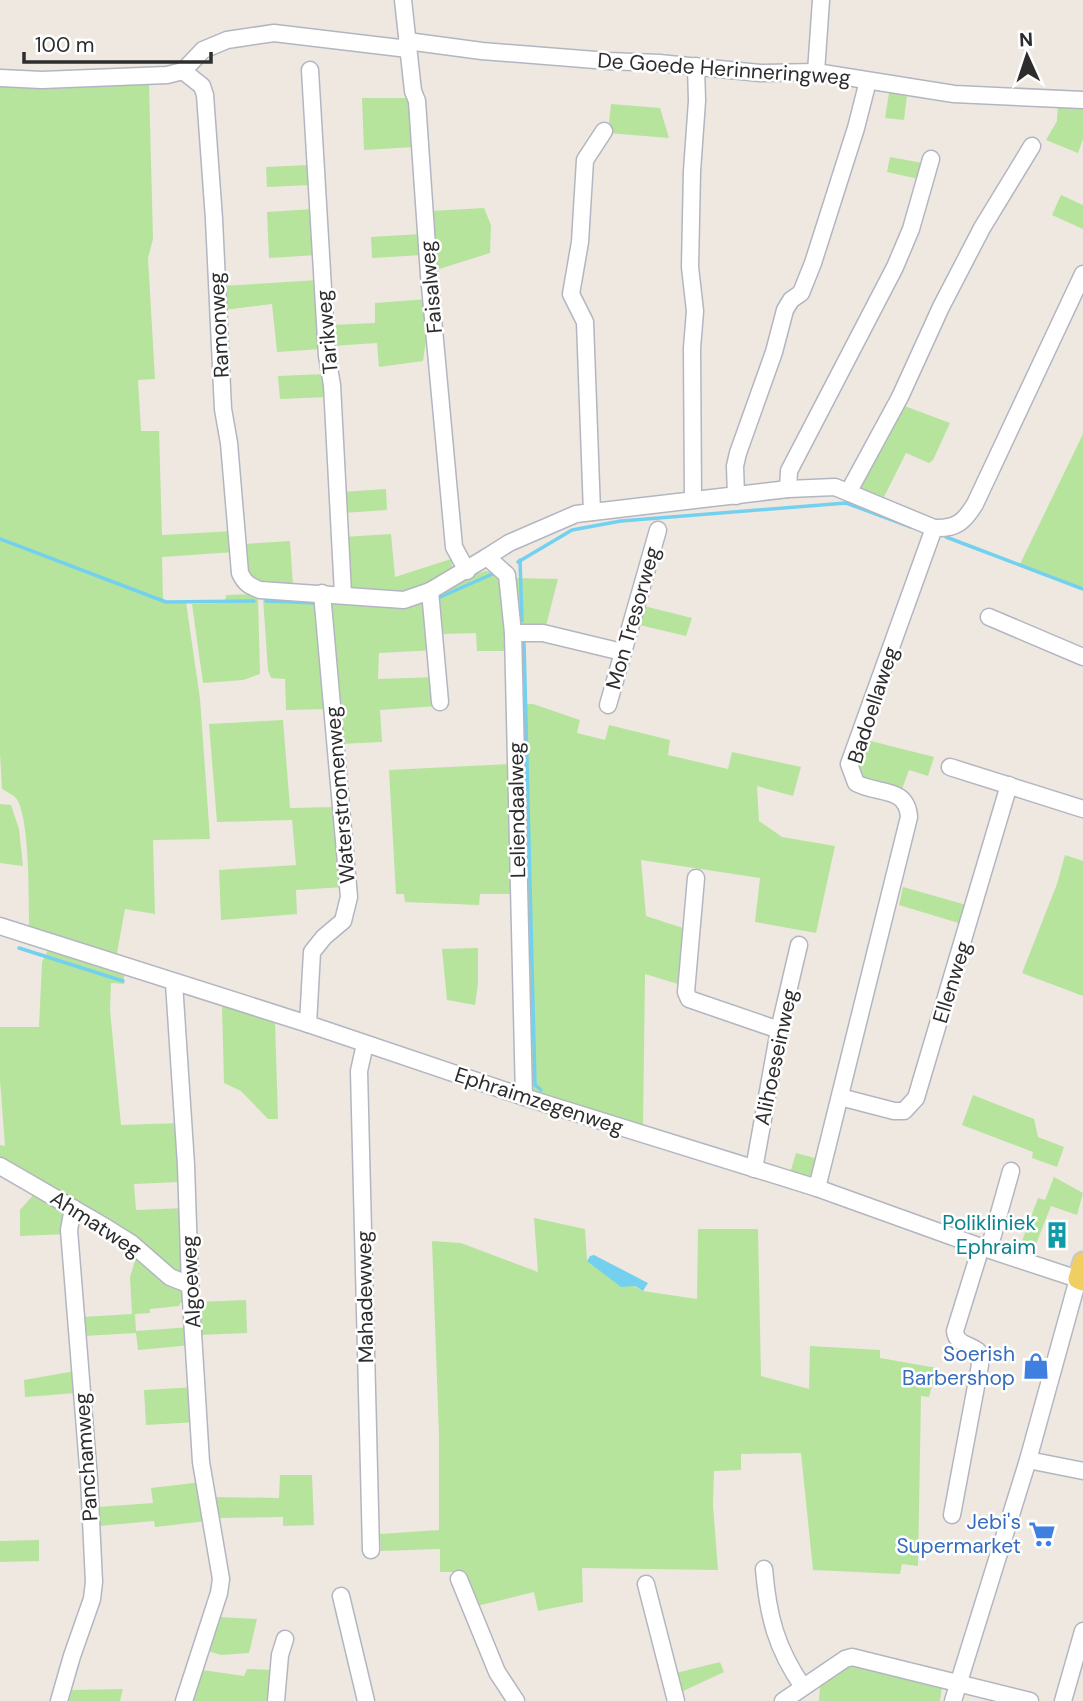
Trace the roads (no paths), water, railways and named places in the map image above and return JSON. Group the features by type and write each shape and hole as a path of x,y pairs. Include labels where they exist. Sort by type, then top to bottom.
{"street":[{"name":"Faisalweg","path":"403,0 413,90 417,101 429,275 454,547 467,571"},
{"path":"816,72 821,0"},
{"name":"De Goede Herinneringweg","path":"175,73 203,50 227,40 274,33 760,72 816,72 954,94 1083,100"},
{"path":"693,500 692,348 695,311 690,267 696,66"},
{"name":"Tarikweg","path":"310,70 326,343 332,385 343,594"},
{"path":"0,78 43,80 175,73"},
{"name":"Ramonweg","path":"175,73 201,86 205,94 223,409 229,443 240,573 248,585 260,590 322,593"},
{"path":"736,496 735,466 738,453 774,352 785,310 791,300 801,293 813,263 856,128 868,81"},
{"path":"592,512 585,322 571,294 580,242 585,160 604,131"},
{"path":"849,491 900,397 941,307 982,228 1032,146"},
{"path":"788,489 789,471 895,267 911,229 931,159"},
{"path":"322,593 404,600 430,591 520,538 576,514 788,489 835,486 934,527 947,528 959,524 975,504 1083,274"},
{"name":"Badoellaweg","path":"817,1188 909,817 905,799 856,783 849,764 934,527"},
{"name":"Mon Tresorweg","path":"608,705 657,530"},
{"name":"Leliendaalweg","path":"487,557 507,575 513,633 524,1097"},
{"path":"430,591 440,702"},
{"name":"Waterstromenweg","path":"308,1024 312,952 324,937 343,921 349,897 322,593"},
{"path":"989,617 1083,657"},
{"path":"513,633 543,633 622,652"},
{"path":"950,766 1083,809"},
{"name":"Ellenweg","path":"840,1097 894,1111 904,1111 916,1098 1009,786"},
{"path":"696,878 686,992 689,999 779,1030"},
{"name":"Ephraimzegenweg","path":"0,926 308,1024 524,1097 817,1188 985,1248 1081,1274"},
{"name":"Alihoeseinweg","path":"754,1169 779,1030 799,945"},
{"name":"Algoeweg","path":"174,983 201,1462 221,1579 219,1594 184,1701"},
{"name":"Mahadewweg","path":"365,1044 359,1071 371,1550"},
{"name":"Ahmatweg","path":"0,1166 131,1243 170,1277 190,1286"},
{"path":"952,1515 980,1358 978,1351 955,1337 955,1331 1011,1171"},
{"name":"Panchamweg","path":"59,1701 92,1599 94,1582 89,1479 69,1230 73,1208"},
{"path":"953,1701 1028,1460 1081,1274"},
{"path":"1028,1460 1083,1471"},
{"path":"764,1569 768,1606 777,1643 803,1687"},
{"path":"459,1579 497,1672 516,1701"},
{"path":"646,1584 676,1701"},
{"path":"341,1596 366,1701"},
{"path":"1063,1701 1083,1631"},
{"path":"276,1701 280,1655 285,1639"},
{"path":"783,1701 852,1657 1030,1701"}],"water":[{"path":"594,1255 648,1283 643,1291 635,1286 621,1287 587,1261"}],"waterway":[{"path":"518,562 572,530 621,521 846,503 911,527"},
{"path":"946,537 1083,589"},
{"path":"0,539 166,602 254,601"},
{"path":"520,560 522,621"},
{"path":"438,598 497,572"},
{"path":"266,601 317,603"},
{"path":"524,642 535,1085 541,1090"},
{"path":"19,948 123,981"}],"place":[{"name":"Polikliniek Ephraim","path":"1057,1235"},
{"name":"Soerish Barbershop","path":"1036,1366"},
{"name":"Jebi's Supermarket","path":"1042,1534"}]}
